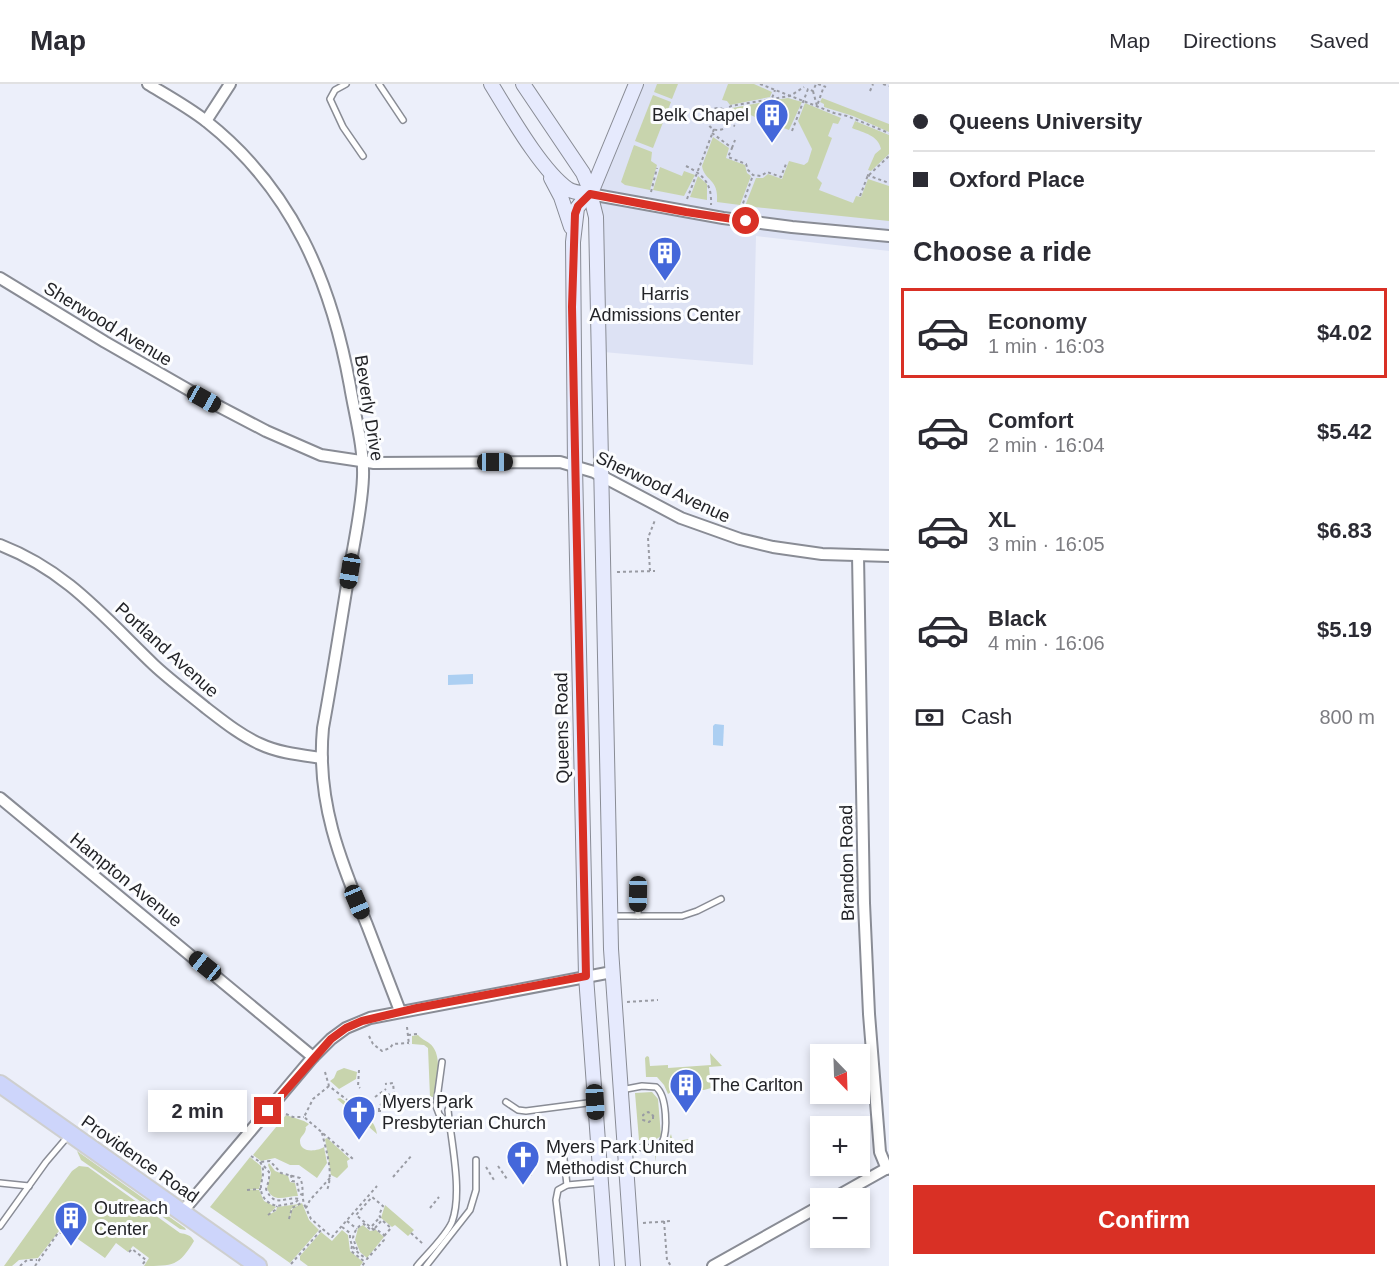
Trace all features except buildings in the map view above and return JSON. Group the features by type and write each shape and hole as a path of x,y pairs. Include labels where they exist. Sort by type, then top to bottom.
{"main road":[{"name":"Providence Road","path":"0,1084 257,1266"}],"street":[{"name":"Beverly Drive","path":"148,84 206,121 235,147 266,181 295,222 330,301 342,346 362,462 363,485 323,728 322,758 332,835 400,1011"},
{"path":"206,121 230,84"},
{"path":"491,84 544,163 561,197 569,219 573,242"},
{"path":"523,84 583,173 596,222 610,916 633,1266"},
{"name":"Queens Road","path":"607,1266 586,976 575,466 573,242 576,210 590,194 606,161 636,84"},
{"path":"544,163 569,190 737,220 889,236"},
{"name":"Sherwood Avenue","path":"0,278 147,367 247,422 312,452 362,462 542,461 575,466 602,476 671,513 728,535 789,550 889,556"},
{"name":"Portland Avenue","path":"0,544 26,556 67,582 89,600 158,668 231,727 270,748 296,755 322,758"},
{"name":"Brandon Road","path":"858,555 866,952 880,1152 888,1168"},
{"path":"580,729 607,729"},
{"name":"Hampton Avenue","path":"0,798 313,1057"},
{"path":"182,1212 313,1057 346,1028 362,1021 400,1011 612,972"},
{"path":"598,1144 624,1144"},
{"path":"852,1188 888,1168"},
{"path":"713,1266 810,1212"}],"lane":[{"path":"346,84 335,90 330,99 343,127 363,156"},
{"path":"379,84 403,120"},
{"path":"638,894 638,916"},
{"path":"610,916 682,916 721,899"},
{"path":"442,1062 436,1106 450,1130"},
{"path":"620,1090 642,1086 656,1087 664,1103 665,1137 659,1146 653,1148 624,1144"},
{"path":"506,1102 518,1110 526,1111 595,1102"},
{"path":"417,1266 453,1219 456,1185 448,1110"},
{"path":"0,1226 70,1133"},
{"path":"563,1150 598,1144"},
{"path":"564,1159 567,1185"},
{"path":"426,1266 465,1218 474,1203 476,1160"},
{"path":"564,1266 558,1190 567,1185 601,1182"},
{"path":"0,1183 29,1186"},
{"path":"0,1216 7,1216"}],"path":[{"path":"762,84 889,133"},
{"path":"817,84 825,87 817,106 813,91 817,84"},
{"path":"870,91 873,84"},
{"path":"883,84 889,86"},
{"path":"724,110 730,106 790,96 804,86 813,91"},
{"path":"792,131 808,89"},
{"path":"764,120 775,90"},
{"path":"772,99 777,110"},
{"path":"715,108 724,110 728,116 728,123 723,128 714,129 708,123 709,112 715,108"},
{"path":"728,123 735,126"},
{"path":"687,199 714,129"},
{"path":"712,134 732,148"},
{"path":"735,140 728,157 746,164 750,174 761,176 767,172 781,177 786,164"},
{"path":"860,196 868,175 889,156"},
{"path":"686,166 706,180 711,191 710,216"},
{"path":"651,192 657,168"},
{"path":"737,220 753,175"},
{"path":"868,175 889,183"},
{"path":"650,571 648,538 655,520"},
{"path":"617,572 655,571"},
{"path":"620,1002 658,1000"},
{"path":"369,1036 373,1044 382,1051 393,1044 409,1044 407,1027"},
{"path":"408,1035 417,1034"},
{"path":"359,1070 360,1088"},
{"path":"325,1072 329,1086 355,1106"},
{"path":"372,1111 380,1111 379,1107 390,1093 394,1093 393,1083 385,1084"},
{"path":"304,1117 313,1099 329,1086"},
{"path":"375,1097 386,1089"},
{"path":"313,1099 319,1104"},
{"path":"636,1118 643,1117 648,1112 657,1116"},
{"path":"286,1114 304,1117 353,1159"},
{"path":"643,1117 649,1122 653,1116"},
{"path":"322,1133 330,1178 328,1189 324,1185"},
{"path":"393,1177 412,1155"},
{"path":"252,1156 270,1174 266,1189 271,1198 278,1201 289,1198 302,1199"},
{"path":"261,1164 270,1161 277,1170 302,1180 302,1199 309,1218 332,1237 377,1186"},
{"path":"523,1163 531,1176"},
{"path":"261,1164 264,1177 261,1189 265,1200 278,1206 295,1203 302,1199"},
{"path":"511,1165 519,1178"},
{"path":"498,1166 507,1179"},
{"path":"486,1167 494,1180"},
{"path":"306,1208 310,1200 330,1178"},
{"path":"247,1190 266,1189"},
{"path":"358,1252 353,1238 357,1229 364,1224 371,1230 373,1228 381,1219 383,1206 372,1197 356,1215 373,1228 384,1236"},
{"path":"430,1208 440,1197"},
{"path":"289,1219 292,1208 302,1199"},
{"path":"268,1215 278,1206 278,1201"},
{"path":"352,1246 365,1258 369,1258 391,1228 381,1219"},
{"path":"347,1221 357,1229"},
{"path":"664,1221 667,1260 671,1266"},
{"path":"643,1223 671,1221"},
{"path":"342,1227 350,1233 351,1251 365,1262 362,1266"},
{"path":"291,1264 322,1229"},
{"path":"35,1266 58,1233 62,1233"},
{"path":"411,1233 423,1244"},
{"path":"129,1252 132,1249 146,1260 141,1266"},
{"path":"20,1266 27,1260 33,1262 40,1258"}],"shaded area":[{"path":"639,84 889,84 889,251 756,236 753,365 603,352 599,219 601,184"}],"green space":[{"path":"657,84 678,84 672,99 654,92"},
{"path":"728,84 754,84 772,92 770,97 730,105 727,101 722,100"},
{"path":"653,95 671,102 653,148 635,141"},
{"path":"788,98 802,102 789,130 765,121 773,101 778,116 782,113 775,100"},
{"path":"822,98 889,124 889,132 853,116 824,107 824,104 820,102"},
{"path":"770,101 762,120 739,110 738,112 732,110 732,108"},
{"path":"805,103 841,118 838,124 833,123 828,136 832,138 817,178 822,183 819,190 853,203 856,196 861,197 868,179 889,186 889,221 745,206 756,178 763,178 768,174 782,179 789,161 804,165 808,162 812,149 798,121"},
{"path":"855,121 889,135 889,154 871,171 868,170 875,154 881,149 874,138 852,128"},
{"path":"713,137 729,148 726,158 745,165 747,173 751,176 740,205 717,202 716,188 703,171 702,166"},
{"path":"634,145 652,152 651,161 657,165 650,190 625,185 621,182"},
{"path":"660,167 682,176 684,171 695,175 684,196 653,190"},
{"path":"698,176 707,184 707,200 690,197"},
{"path":"418,1035 432,1045 436,1052 438,1065 433,1097 430,1097 428,1048 424,1045 412,1044 412,1036"},
{"path":"710,1053 722,1066 709,1067 711,1088 674,1090 668,1094 657,1077 646,1077 645,1058 647,1056 650,1066 668,1065 668,1068 711,1065"},
{"path":"344,1068 357,1072 356,1079 339,1089 330,1081 337,1071"},
{"path":"652,1092 658,1099 661,1136 655,1140 639,1140 635,1093"},
{"path":"340,1098 368,1117 377,1134 337,1099"},
{"path":"286,1115 309,1124 305,1127 300,1140 303,1148 318,1150 324,1147 327,1163 317,1178 299,1165 290,1165 275,1158 261,1161 253,1155"},
{"path":"671,1134 672,1138 677,1141 695,1138 695,1147 674,1148 674,1153 656,1156 656,1162 655,1155 665,1150"},
{"path":"327,1138 350,1159 347,1161 348,1167 337,1178 331,1175 325,1139"},
{"path":"77,1151 186,1230 180,1229 81,1160"},
{"path":"250,1157 261,1166 262,1177 259,1189 247,1190 259,1190 264,1201 276,1207 268,1215 276,1211 277,1207 299,1204 291,1209 290,1219 292,1209 302,1203 309,1220 319,1230 290,1263 210,1207"},
{"path":"269,1163 275,1171 288,1176 290,1182 295,1183 298,1196 276,1198 270,1193 267,1188 271,1173"},
{"path":"79,1166 88,1167 180,1233 191,1237 194,1241 184,1255 169,1265 144,1266 149,1258 133,1246 128,1252 116,1243 105,1258 65,1230 59,1231 38,1258 19,1260 12,1266 4,1266 72,1171"},
{"path":"385,1205 414,1230 408,1236 395,1225 392,1227 381,1218"},
{"path":"363,1225 370,1231 376,1230 384,1237 367,1258 360,1252 355,1240 358,1228"},
{"path":"342,1230 348,1235 350,1251 363,1262 360,1266 308,1266 300,1260 300,1256 321,1232 332,1241"}],"water":[{"path":"473,674 473,684 448,685 448,675"},
{"path":"715,724 724,725 723,746 713,745 713,726"}],"place":[{"name":"Belk Chapel","path":"772,144"},
{"name":"Harris Admissions Center","path":"665,282"},
{"name":"The Carlton","path":"686,1114"},
{"name":"Myers Park Presbyterian Church","path":"359,1141"},
{"name":"Myers Park United Methodist Church","path":"523,1186"},
{"name":"Outreach Center","path":"71,1247"}],"route":[{"path":"268,1111 331,1039 346,1028 362,1021 417,1008 586,976 572,307 575,214 578,206 590,194 746,221"}]}
